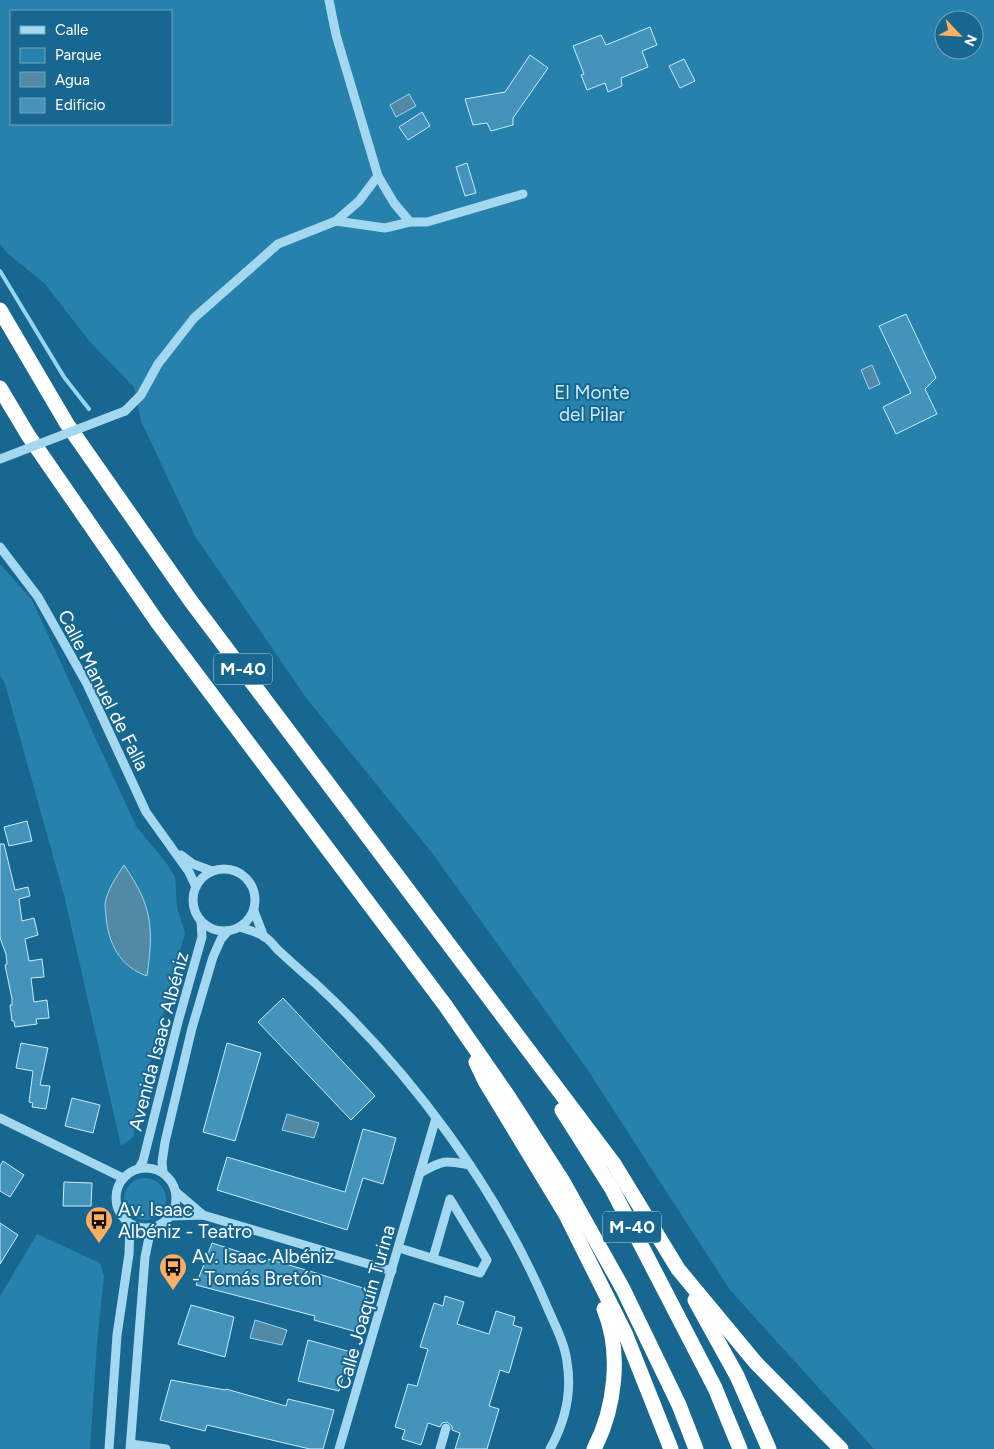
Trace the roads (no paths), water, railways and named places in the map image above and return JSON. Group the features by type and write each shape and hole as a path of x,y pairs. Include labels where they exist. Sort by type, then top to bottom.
{"highway":[{"name":"M-40","path":"0,310 68,424 190,600 504,1016 612,1189 715,1388 740,1449"},
{"name":"M-40","path":"0,388 28,435 158,623 458,1024 508,1096 562,1180 622,1289 679,1405 696,1449"},
{"path":"504,1016 614,1164 678,1269 737,1376 768,1449"},
{"path":"458,1024 485,1081 565,1213 625,1333 671,1449"},
{"path":"565,1213 609,1321 615,1368 611,1406 594,1449"},
{"path":"678,1269 756,1363 842,1449"}],"street":[{"path":"330,0 336,35 378,176 394,203 410,222"},
{"path":"0,459 125,411 140,395 158,364 194,318 278,244 336,221 359,201 378,176"},
{"path":"336,221 386,228 410,222 427,222 523,194"},
{"name":"Calle Manuel de Falla","path":"0,547 38,597 87,684 146,812 175,850 196,887"},
{"name":"Calle Manuel de Falla","path":"175,850 193,864 212,872"},
{"path":"254,911 240,927 228,931 218,931 209,928 201,922 195,911 193,899 196,887 205,875 220,869 229,869 246,877 255,892 254,911 264,937"},
{"name":"Avenida Isaac Albéniz","path":"139,1168 143,1161 178,1022 202,937 201,922"},
{"path":"240,927 264,937 338,1004 391,1062 436,1118 470,1165 513,1238 540,1291 567,1359 568,1398 564,1416 550,1449"},
{"name":"Avenida Isaac Albéniz","path":"163,1172 162,1162 165,1142 192,1028 214,957 221,939 228,931"},
{"path":"0,1118 122,1178"},
{"name":"Calle Joaquín Turina","path":"340,1449 436,1118"},
{"path":"420,1173 438,1162 470,1165"},
{"path":"139,1168 152,1168 163,1172 172,1181 176,1192 176,1205 171,1216 162,1224 151,1228 140,1228 130,1225 122,1218 115,1198 117,1187 122,1178 139,1168"},
{"path":"176,1192 203,1215"},
{"path":"399,1248 480,1272 487,1260 450,1199 433,1258"},
{"path":"171,1216 203,1215 392,1271"},
{"path":"110,1449 117,1335 129,1254 130,1225"},
{"path":"151,1228 144,1257 130,1446 166,1449"},
{"path":"440,1449 446,1428"}],"water":[{"path":"409,94 416,106 396,117 390,105"},
{"path":"872,365 880,384 869,389 861,370"},
{"path":"124,865 140,893 149,918 150,944 147,976 129,967 117,953 109,936 106,899"},
{"path":"287,1114 319,1123 314,1138 282,1130"},
{"path":"255,1320 287,1330 282,1345 250,1338"}],"waterway":[{"path":"0,271 64,377 89,409"}],"place":[{"name":"Av. Isaac Albéniz - Teatro","path":"99,1244"},
{"name":"Av. Isaac Albéniz - Tomás Bretón","path":"173,1291"}],"park label":[{"name":"El Monte del Pilar","path":"592,403"}]}
